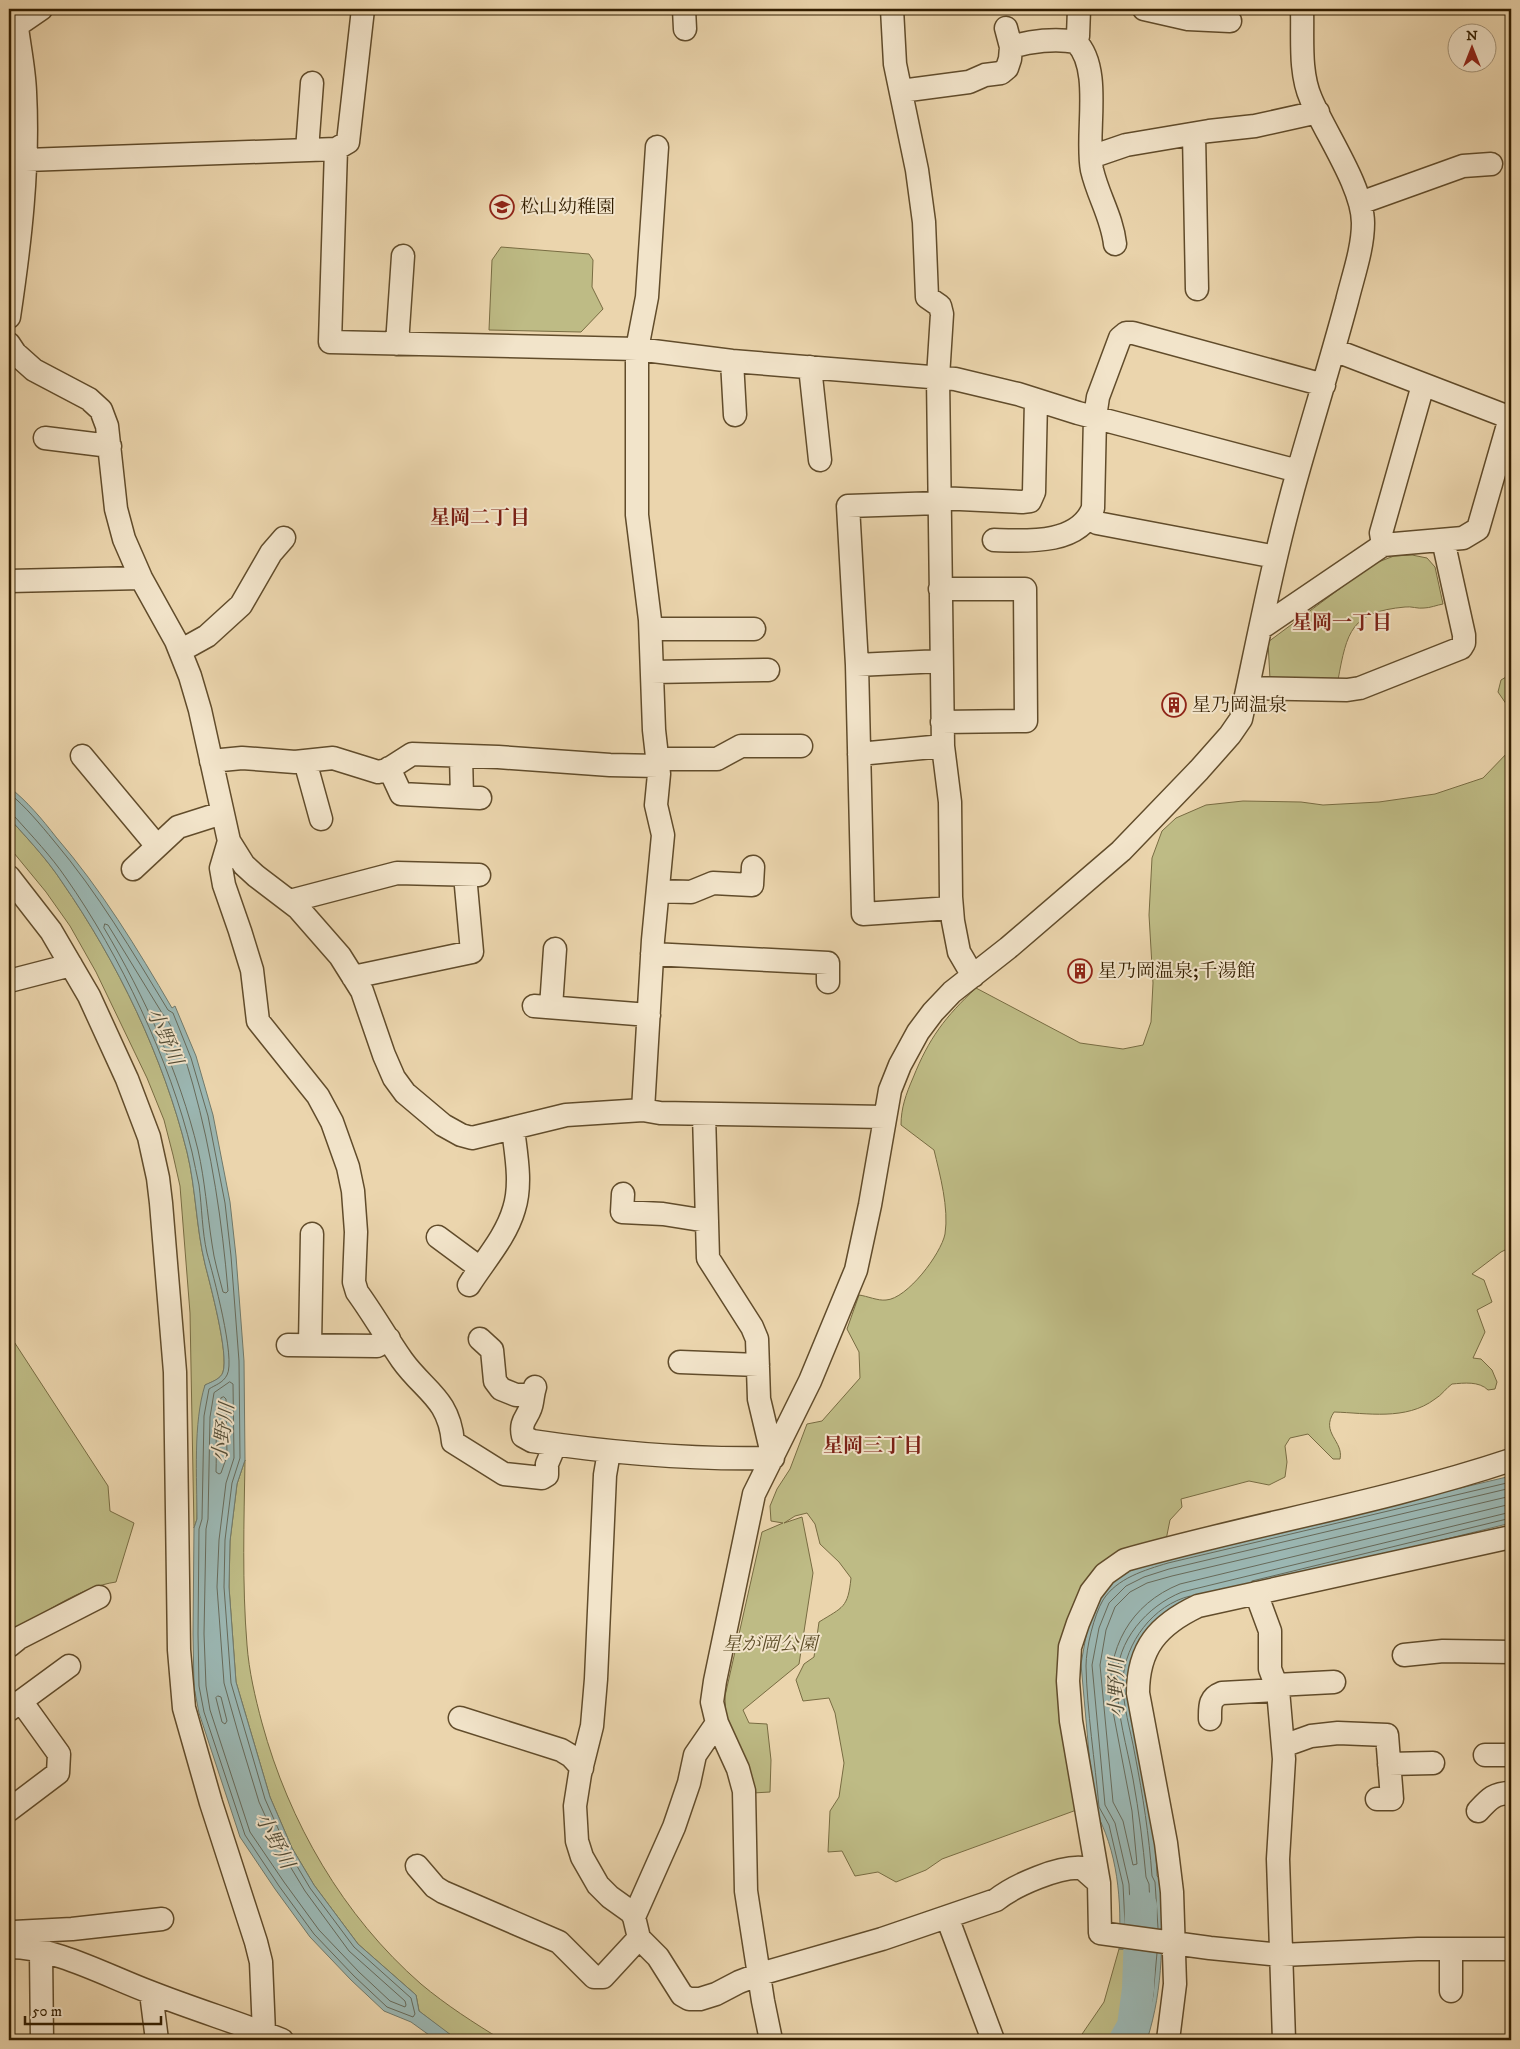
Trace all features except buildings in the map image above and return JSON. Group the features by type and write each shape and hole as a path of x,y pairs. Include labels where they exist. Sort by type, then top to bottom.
{"street":[{"path":"9,317 26,160 25,90 22,53 14,21 41,9"},
{"path":"26,160 336,149 348,142 363,9"},
{"path":"892,9 895,64 917,170 924,222 927,297 940,306 942,314 938,377 943,746 950,802 952,908 959,952 973,976"},
{"path":"1076,42 1079,9"},
{"path":"1144,9 1188,19 1230,21"},
{"path":"771,2040 746,1891 744,1791 738,1769 717,1723 712,1702 754,1494 810,1381 856,1270 870,1204 890,1090 918,1032 933,1012 952,992 1008,948 1121,851 1199,770 1230,735 1241,719 1276,557 1298,471 1334,350 1360,250 1363,223 1360,203 1310,98 1305,80 1302,9"},
{"path":"901,91 969,82 985,75 1000,73 1007,68 1009,37 1022,44 1066,40 1076,42 1086,55 1089,70 1092,114 1092,171 1112,222 1115,244"},
{"path":"307,150 312,83"},
{"path":"1091,157 1126,145 1256,126 1318,112"},
{"path":"1194,134 1197,289"},
{"path":"643,1110 652,954 663,835 656,804 658,762 651,629 637,515 636,349 647,297 657,147"},
{"path":"336,149 330,342 636,349 732,361 955,379 1298,471"},
{"path":"1360,203 1463,166 1492,164"},
{"path":"398,344 403,256"},
{"path":"994,540 1040,541 1056,538 1089,518 1093,508 1095,417 1098,397 1120,338 1126,333 1133,333 1324,385"},
{"path":"9,344 14,353 34,370 89,399 101,410 107,426 116,509 124,539 141,578 180,651 200,710 229,842 244,864 256,876 290,901 319,930 340,956 362,991 394,1078 405,1093 420,1107 443,1125 472,1138 566,1116 643,1110 660,1113 884,1117"},
{"path":"1261,628 1383,544 1463,538 1478,529 1510,418 1334,350"},
{"path":"732,361 735,415"},
{"path":"810,367 820,460"},
{"path":"1383,544 1381,533 1423,384"},
{"path":"952,908 863,914 857,665 848,506 939,500 1030,501 1034,492 1036,400"},
{"path":"45,438 110,446"},
{"path":"1089,518 1097,523 1276,557"},
{"path":"180,651 206,636 241,605 271,553 284,538"},
{"path":"1248,688 1347,690 1360,688 1461,648 1464,643 1464,634 1443,540"},
{"path":"9,581 141,578"},
{"path":"940,589 1025,589 1026,722 942,722"},
{"path":"651,629 754,629"},
{"path":"857,665 941,662"},
{"path":"652,672 768,672"},
{"path":"211,761 242,758 294,762 333,758 378,772 389,768 412,754 498,757 610,765 717,759 741,746 802,746"},
{"path":"859,754 943,746"},
{"path":"82,756 158,846"},
{"path":"389,768 401,794 471,798 461,756"},
{"path":"305,761 321,819"},
{"path":"133,869 178,827 222,813"},
{"path":"229,842 222,868 224,885 252,970 258,1021 318,1096 332,1122 348,1167 353,1191 356,1232 354,1282 357,1292 403,1361 436,1397 446,1412 452,1426 453,1442 504,1474 542,1478 547,1474 548,1464 555,1444"},
{"path":"658,891 691,892 713,883 752,885 753,867"},
{"path":"290,901 398,873 472,875 472,952 353,977"},
{"path":"9,878 52,932 89,996 138,1106 149,1137 158,1178 175,1372 180,1650 184,1708 190,1735 256,1942 273,2037 151,1993 56,1955 41,1952 12,1937"},
{"path":"555,949 542,1007 649,1014"},
{"path":"652,954 741,967 828,963 828,982"},
{"path":"9,981 72,965"},
{"path":"704,1114 708,1258 752,1327 757,1339 759,1399 773,1458"},
{"path":"445,1237 474,1276 504,1232 514,1209 523,1201 513,1129"},
{"path":"623,1194 622,1212 663,1214 707,1221"},
{"path":"307,1245 299,1346 376,1346 389,1339"},
{"path":"492,1346 495,1381 502,1389 516,1396 534,1391 533,1401 522,1422 523,1436 532,1441 609,1452 698,1458 773,1458"},
{"path":"680,1362 758,1366"},
{"path":"609,1452 605,1476 592,1726 574,1806 577,1841 582,1857 598,1885 610,1897 631,1912 636,1928 658,1957 682,1996 689,1999 700,1999 716,1994 760,1974 882,1939 996,1900 1010,1889 1070,1867 1082,1868 1099,1883"},
{"path":"1511,1460 1387,1496 1125,1560 1105,1574 1091,1592 1070,1647 1068,1681 1071,1721 1099,1883 1100,1933 1281,1955 1450,1949 1511,1949"},
{"path":"1168,2040 1175,1984 1166,1843 1138,1693 1141,1660 1150,1643 1162,1628 1177,1616 1198,1606 1511,1537"},
{"path":"1256,1593 1270,1631 1270,1669 1277,1687 1284,1759 1278,1859 1284,2040"},
{"path":"9,1646 19,1638 99,1597"},
{"path":"1404,1655 1443,1651 1511,1652"},
{"path":"9,1810 58,1773 58,1754 15,1706 69,1666"},
{"path":"1210,1719 1210,1702 1214,1696 1222,1693 1334,1682"},
{"path":"460,1718 561,1750 571,1756 582,1768"},
{"path":"417,1866 435,1887 443,1892 559,1942 594,1977 603,1977 636,1928 674,1827 696,1755 717,1723"},
{"path":"1282,1746 1311,1736 1338,1733 1387,1736 1392,1798 1377,1799"},
{"path":"1485,1755 1511,1755"},
{"path":"1389,1764 1423,1757"},
{"path":"1478,1811 1499,1793 1511,1794"},
{"path":"947,1917 993,2040"},
{"path":"12,1937 162,1918"},
{"path":"1450,1949 1450,1991"},
{"path":"41,1952 42,2040"},
{"path":"151,1993 157,2040"}],"green space":[{"path":"501,247 589,254 593,260 592,287 603,309 581,332 489,330 492,260"},
{"path":"1412,555 1427,558 1435,567 1443,604 1426,608 1407,607 1387,610 1362,619 1349,637 1338,680 1270,679 1268,642 1373,564 1394,556"},
{"path":"1511,674 1511,711 1498,692 1501,680"},
{"name":"星が岡公園","path":"1511,749 1511,1247 1501,1252 1472,1274 1484,1280 1492,1302 1477,1310 1485,1332 1473,1358 1481,1359 1492,1370 1497,1382 1495,1389 1488,1390 1480,1385 1471,1383 1452,1384 1424,1406 1412,1410 1386,1414 1334,1412 1330,1419 1330,1426 1339,1447 1340,1459 1333,1459 1308,1434 1290,1438 1285,1446 1287,1462 1285,1477 1269,1485 1249,1481 1181,1499 1182,1507 1170,1520 1166,1540 1127,1551 1063,1636 1082,1808 942,1859 926,1870 896,1882 878,1872 855,1876 842,1851 828,1852 830,1811 839,1797 844,1763 835,1713 829,1698 803,1701 796,1680 804,1664 814,1657 819,1622 843,1606 850,1588 851,1578 839,1562 820,1544 815,1524 807,1513 795,1516 784,1523 802,1517 813,1573 799,1664 743,1710 749,1723 767,1724 771,1760 770,1792 753,1793 726,1728 725,1696 762,1532 783,1523 771,1521 770,1506 777,1489 790,1469 807,1424 822,1421 860,1378 859,1352 847,1329 859,1295 886,1300 904,1292 930,1263 937,1253 945,1234 945,1203 934,1150 901,1125 903,1107 908,1090 925,1051 955,1009 976,988 1080,1043 1123,1049 1143,1045 1151,1022 1153,983 1149,915 1152,858 1162,831 1176,818 1206,805 1243,801 1301,802 1323,805 1379,802 1435,794 1483,778"},
{"path":"9,818 56,873 102,945 120,978 152,1046 177,1116 187,1152 202,1250 218,1319 224,1363 223,1372 220,1377 205,1385 198,1460 197,1519 194,1528 190,1313 180,1186 164,1120 147,1078 96,972 70,926 46,892 9,847"},
{"path":"9,1334 108,1486 110,1511 134,1523 116,1582 88,1590 60,1603 9,1636"},
{"path":"245,1460 244,1576 248,1655 262,1723 273,1760 287,1796 322,1865 367,1928 421,1984 460,2014 502,2040 455,2039 419,2011 416,1995 358,1944 314,1885 292,1848 270,1797 236,1682 229,1587 230,1541 237,1484"},
{"path":"1119,1949 1140,1950 1133,2026 1125,2040 1078,2040 1104,2002"}],"water":[{"path":"9,787 40,817 88,877 132,941 172,1008 175,1006 196,1056 213,1115 230,1202 244,1361 245,1460 237,1484 230,1541 229,1587 236,1682 270,1797 292,1848 314,1885 358,1944 416,1995 419,2011 455,2038 462,2040 436,2040 411,2022 384,2011 310,1937 240,1837 199,1713 194,1687 194,1528 197,1519 197,1433 205,1385 220,1377 223,1372 224,1363 218,1319 202,1250 187,1152 165,1081 137,1011 102,945 62,882 37,849 9,818"},
{"path":"1511,1476 1511,1523 1321,1570 1145,1634 1162,1940 1157,2000 1147,2040 1125,2040 1133,2026 1140,1951 1119,1949 1120,1913 1117,1877 1108,1842 1094,1809 1081,1664 1088,1625 1099,1597 1119,1577 1140,1566 1166,1558"}],"waterway":[{"name":"小野川","path":"1125,2040 1133,2026 1138,1989 1141,1906"}],"place":[{"name":"松山幼稚園","path":"502,207"},
{"name":"星乃岡温泉","path":"1174,705"},
{"name":"星乃岡温泉;千湯館","path":"1080,971"}],"district":[{"name":"星岡二丁目","path":"480,518"},
{"name":"星岡一丁目","path":"1342,623"},
{"name":"星岡三丁目","path":"873,1446"}]}
